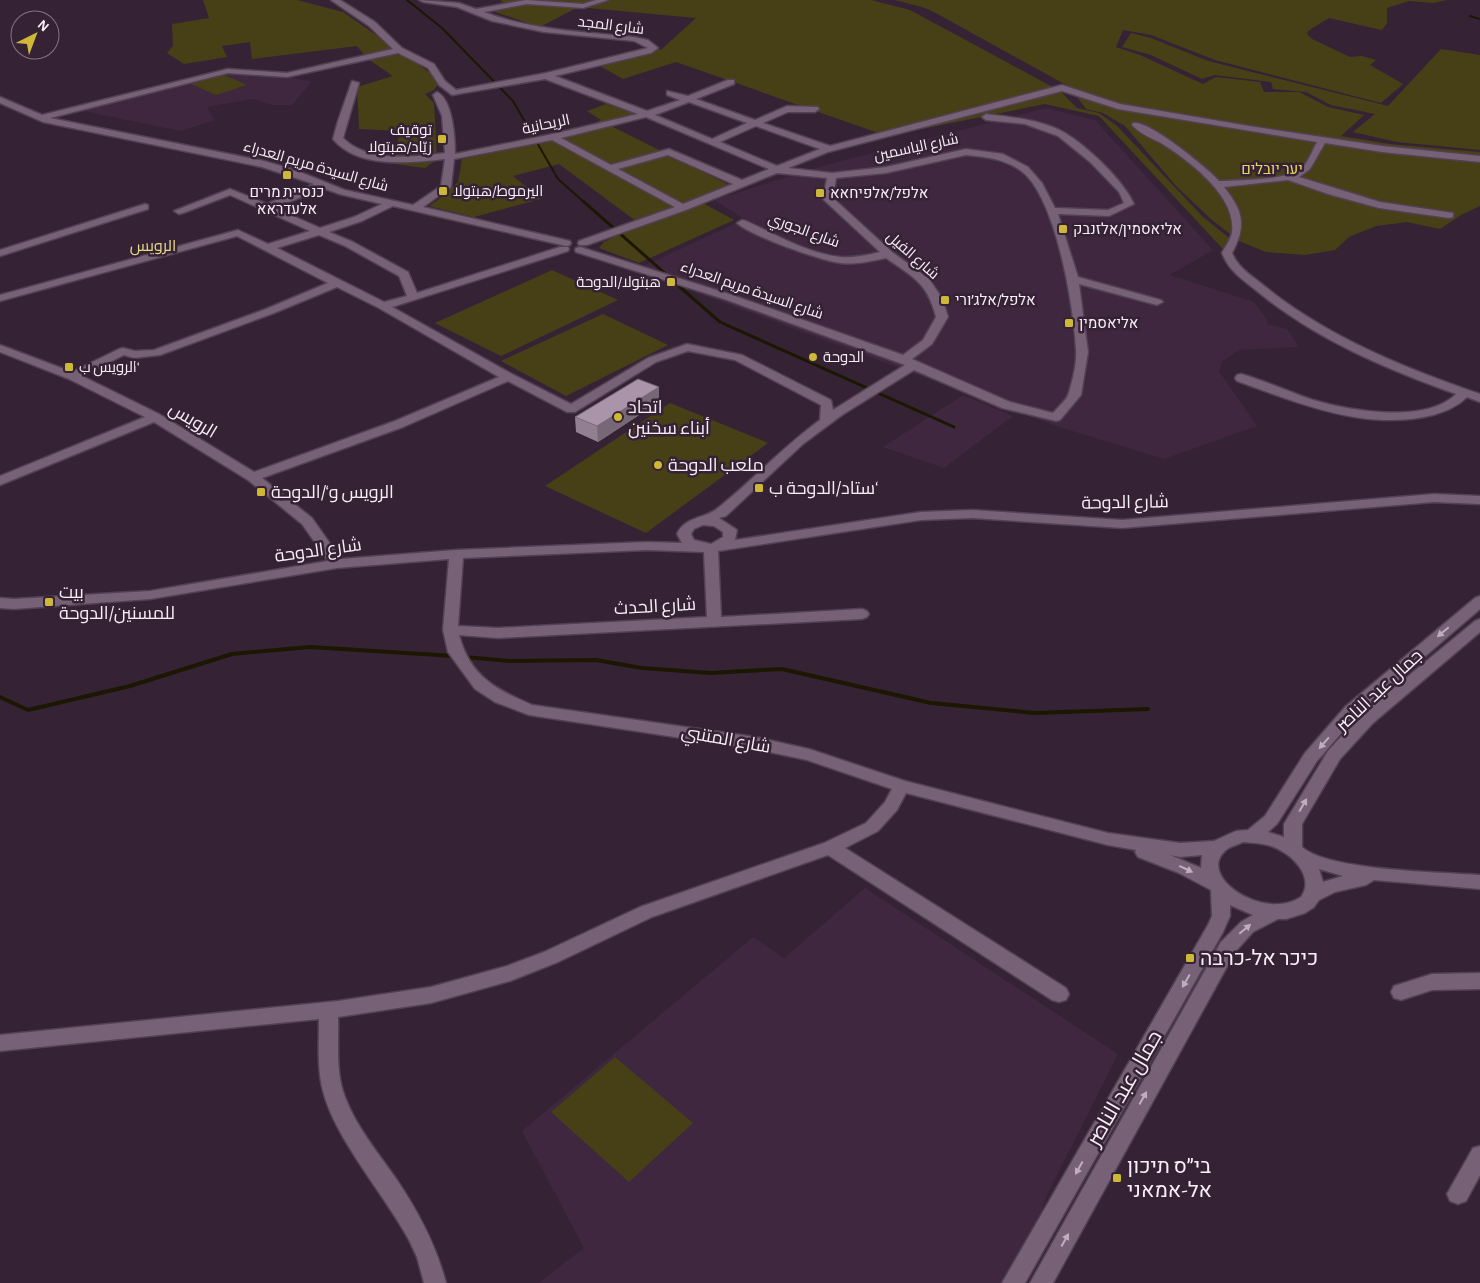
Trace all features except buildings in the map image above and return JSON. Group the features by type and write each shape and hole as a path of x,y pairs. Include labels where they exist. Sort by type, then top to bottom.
{"street":[{"path":"335,0 372,24 400,50 431,66 442,83 452,93 445,108"},
{"name":"شارع المجد","path":"423,0 459,5 495,19 544,30 634,39 646,42 654,48 648,52 546,76 452,93 437,93"},
{"path":"474,11 527,2 583,6 604,0"},
{"path":"41,118 62,111 103,103 228,71 287,74 400,50"},
{"path":"546,76 646,114 778,170"},
{"name":"الريحانية","path":"354,83 338,139 342,144 361,154 384,158 431,158 553,137 646,114 732,82"},
{"path":"415,208 446,187 451,156 445,108 437,93 442,83"},
{"path":"383,306 448,287 576,241 581,247 830,149 1062,88 1118,106 1322,140 1480,159"},
{"path":"670,93 830,149"},
{"name":"شارع السيدة مريم العدراء","path":"0,100 41,118 264,164 292,172 342,192 415,208 565,246"},
{"path":"712,142 787,109 815,109"},
{"path":"986,116 1026,122 1062,134 1087,154 1124,191 1129,204 1109,213 1052,211"},
{"path":"1136,125 1165,141 1186,156 1204,171 1224,194 1235,213 1238,227 1236,236 1227,253 1238,271 1307,322 1376,359 1480,398"},
{"path":"553,137 683,208"},
{"path":"1216,184 1288,177 1304,171 1322,140"},
{"path":"611,168 669,152 742,184"},
{"name":"شارع الياسمين","path":"778,170 832,176 886,170 966,152 1003,157 1025,169 1037,183 1052,211 1072,279 1082,352 1075,395 1056,417 1006,405 909,362"},
{"name":"شارع الفيل","path":"832,176 828,199 888,254 925,281 937,298 942,317 928,342 909,362"},
{"path":"1288,177 1361,200 1449,215"},
{"path":"267,208 321,185"},
{"path":"179,211 230,192 349,244 404,274 413,297"},
{"path":"267,248 358,220 392,203"},
{"path":"0,253 145,207"},
{"name":"شارع الجوري","path":"742,223 801,247 840,260 859,260 888,254"},
{"path":"0,298 238,233 383,306 508,377 572,409 652,360 687,347 738,357 827,403 826,421"},
{"name":"شارع السيدة مريم العدراء","path":"581,247 909,362"},
{"path":"1072,279 1157,302"},
{"path":"73,376 123,351 134,355 156,352 270,311 337,283"},
{"name":"الرويس","path":"0,348 73,376 155,418 253,477 307,521 337,564"},
{"name":"شارع الدوحة","path":"642,546 666,539 693,524 721,513 732,505 784,453 909,362"},
{"path":"253,477 399,424 508,377"},
{"path":"1240,378 1321,406 1362,413 1408,415 1435,410 1454,403 1465,392"},
{"path":"0,481 155,418"},
{"name":"شارع الدوحة","path":"0,603 14,604 150,595 337,564 456,554 642,546 710,548 890,520 946,514 1122,524 1434,498 1480,500"},
{"path":"693,524 686,530 685,539 695,546 710,548 727,542 729,530 728,511 732,505"},
{"name":"شارع الدوحة","path":"693,524 710,521 729,530 771,540"},
{"path":"710,548 714,581 714,621"},
{"name":"شارع المتنبي","path":"456,554 450,630 456,652 480,685 501,698 529,710 755,743 809,755 902,786 1108,839"},
{"name":"جمال عبد الناصر","path":"1252,836 1271,820 1311,757 1351,711 1480,601"},
{"name":"شارع الحدث","path":"450,630 498,633 862,614"},
{"name":"جمال عبد الناصر","path":"1298,854 1292,832 1293,824 1334,755 1367,719 1480,624"},
{"path":"0,1043 328,1010 431,995 510,973 551,957 646,912 830,848 872,827 891,806 902,786"},
{"path":"1108,839 1180,850 1215,847 1227,840 1242,836 1252,836 1277,841 1298,854 1351,872 1480,882"},
{"path":"1108,839 1158,857 1218,887"},
{"path":"1215,847 1209,858 1209,864 1210,871 1218,887 1227,897 1243,906 1260,912 1293,911 1306,905 1313,896 1330,886 1361,878 1390,876"},
{"path":"830,848 883,880 1059,994"},
{"path":"1298,854 1312,871 1316,884 1313,896"},
{"name":"جمال عبد الناصر","path":"1013,1283 1217,927 1221,911 1218,887"},
{"name":"جمال عبد الناصر","path":"1041,1283 1228,947 1248,926 1274,913"},
{"path":"1401,992 1432,982 1480,981"},
{"path":"328,1010 329,1062 334,1096 347,1121 420,1236 435,1283"},
{"path":"1458,1194 1480,1155"}],"shaded area":[{"path":"231,70 312,81 292,105 272,105 252,99 207,107 215,120 181,131 83,111 149,90"},
{"path":"1046,108 1095,120 1213,250 1170,275 1254,302 1268,321 1267,324 1287,329 1299,347 1239,350 1223,361 1219,371 1257,426 1164,459 1056,426 635,270 745,219 714,200 819,167"},
{"path":"963,395 1013,416 944,468 883,447"},
{"path":"865,888 1118,1054 1046,1197 1021,1283 538,1283 584,1248 522,1131 753,937 784,958"}],"green space":[{"path":"203,0 297,0 343,12 432,74 438,84 434,90 425,94 434,103 437,159 425,168 395,164 399,131 359,129 357,87 393,76 368,59 357,46 252,59 250,42 222,46 227,57 184,64 167,53 173,46 172,24 209,18"},
{"path":"500,0 871,0 910,10 1060,91 1077,108 1099,113 1117,126 1203,217 1238,245 1222,248 1099,116 1045,104 887,136 676,62 623,79 600,66 662,49 696,18 578,7 540,27 489,10 506,5"},
{"name":"יער יובלים","path":"895,0 1447,0 1433,3 1409,1 1387,8 1387,23 1382,30 1329,18 1308,31 1307,34 1312,39 1350,57 1362,56 1376,60 1370,65 1403,84 1381,103 1215,60 1151,35 1123,30 1116,47 1140,55 1203,84 1216,77 1260,82 1264,92 1299,92 1328,107 1364,115 1341,136 1390,144 1480,152 1480,206 1461,215 1440,229 1407,222 1376,226 1349,237 1335,250 1305,255 1266,252 1239,241 1212,220 1176,186 1125,126 1103,113 1086,109 1074,93 1077,91 934,12"},
{"path":"1131,33 1151,38 1208,61 1388,106 1441,49 1480,55 1480,150 1397,142 1353,132 1375,114 1331,105 1306,92 1273,89 1271,82 1215,75 1202,79 1151,55 1122,47"},
{"path":"222,74 247,85 216,95 191,84"},
{"path":"606,104 640,115 609,125 737,189 701,202 734,220 639,263 599,248 604,242 640,224 559,164 513,176 541,199 474,217 429,206 458,182 462,159 569,137 601,120 587,111"},
{"path":"552,270 618,300 501,356 435,323"},
{"path":"603,314 668,345 566,396 501,361"},
{"name":"ملعب الدوحة","path":"670,403 768,443 646,533 545,486"},
{"path":"615,1057 693,1123 629,1182 551,1112"}],"waterway":[{"path":"407,0 442,28 513,101 558,179 585,203"},
{"path":"1470,16 1480,19"},
{"path":"583,201 668,276"},
{"path":"673,281 720,322 954,427"},
{"path":"0,697 28,710 130,686 232,654 310,647 454,656"},
{"path":"464,657 510,661 596,660 642,668 710,673 782,669 931,703 1035,713 1148,709"}],"place":[{"name":"توقيف زيّاد/هبتولا","path":"442,139"},
{"name":"כנסיית מרים אלעדראא","path":"287,175"},
{"name":"اليرموط/هبتولا","path":"443,191"},
{"name":"אלפל/אלפיחאא","path":"820,193"},
{"name":"אליאסמין/אלזנבק","path":"1063,229"},
{"name":"هبتولا/الدوحة","path":"671,282"},
{"name":"אלפל/אלג׳ורי","path":"945,300"},
{"name":"אליאסמין","path":"1069,323"},
{"name":"الدوحة","path":"813,357"},
{"name":"الرويس ب‘","path":"69,367"},
{"name":"اتحاد أبناء سخنين","path":"618,417"},
{"name":"ملعب الدوحة","path":"658,465"},
{"name":"ستاد/الدوحة ب‘","path":"759,488"},
{"name":"الرويس و‘/الدوحة","path":"261,492"},
{"name":"بيت للمسنين/الدوحة","path":"49,602"},
{"name":"כיכר אל-כרבה","path":"1190,958"},
{"name":"בי״ס תיכון אל-אמאני","path":"1117,1178"}],"district":[{"name":"الرويس","path":"153,245"}]}
